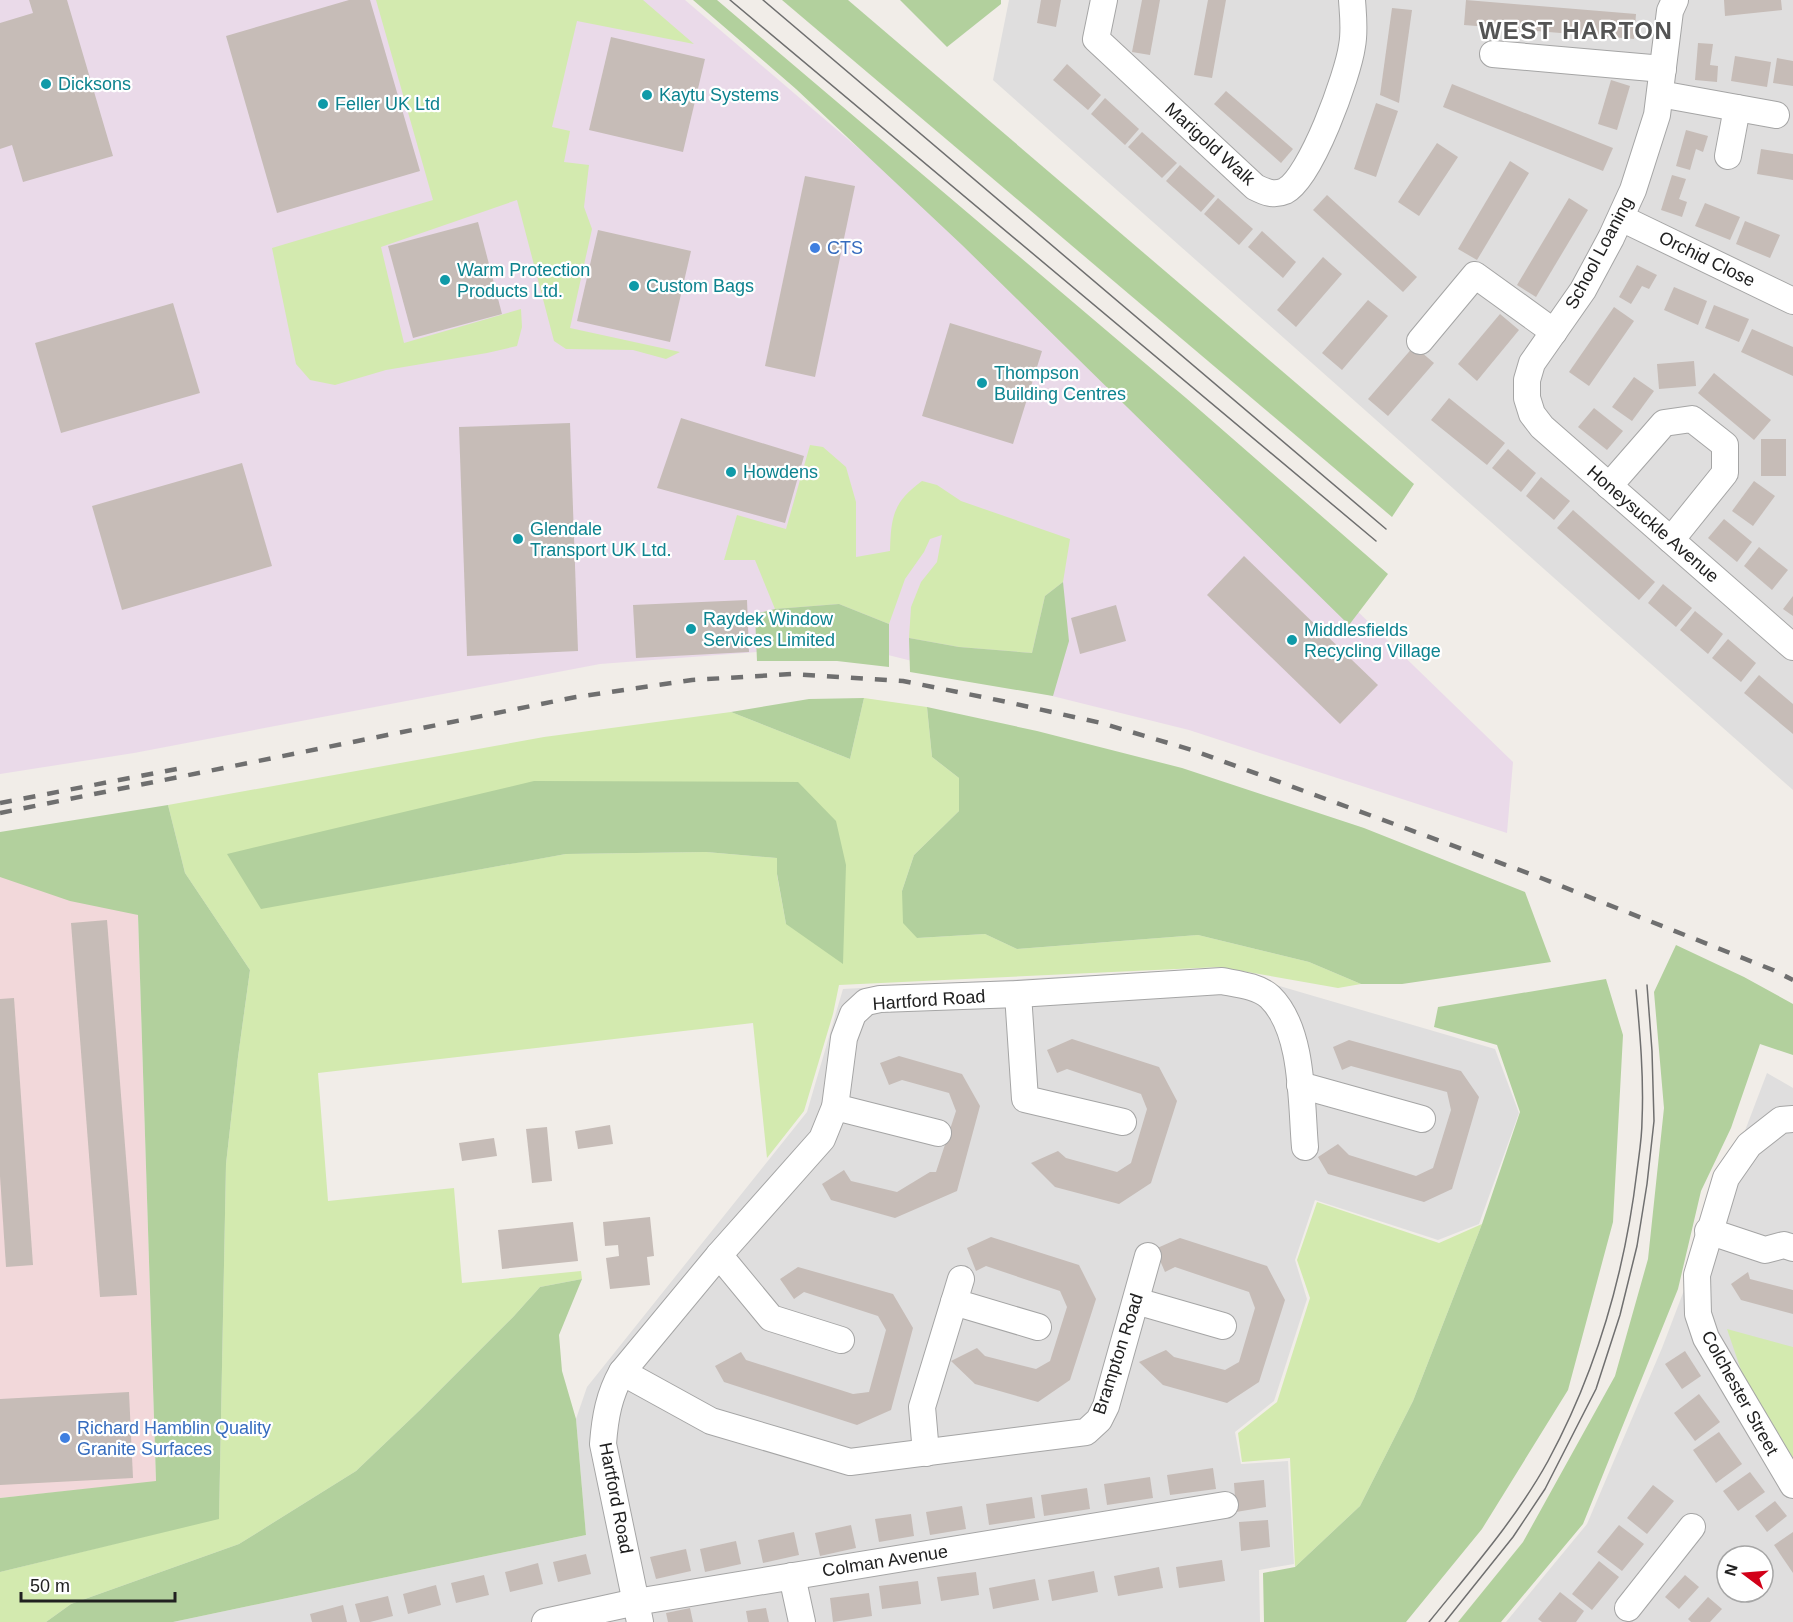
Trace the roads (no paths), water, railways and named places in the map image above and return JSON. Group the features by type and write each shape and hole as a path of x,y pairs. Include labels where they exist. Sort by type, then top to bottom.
{"street":[{"name":"Marigold Walk","path":"1104,0 1096,39 1255,187 1276,194 1288,190 1306,167 1329,120 1347,71 1353,45 1352,0"},
{"name":"School Loaning","path":"1527,392 1527,380 1532,363 1584,290 1633,190 1657,115 1670,11 1675,0"},
{"path":"1493,54 1661,81 1737,108 1776,116"},
{"path":"1728,156 1737,108"},
{"name":"Orchid Close","path":"1621,218 1793,301"},
{"path":"1420,341 1475,275 1554,332"},
{"name":"Honeysuckle Avenue","path":"1527,392 1532,414 1542,427 1793,647"},
{"path":"1609,486 1664,423 1692,419 1725,445 1725,473 1671,540"},
{"name":"Hartford Road","path":"638,1612 603,1444 605,1416 612,1389 622,1372 719,1255 822,1139 835,1107 844,1038 853,1014 866,1002 880,999 1018,994 1222,981 1247,986 1269,996 1286,1021 1294,1041 1305,1147"},
{"path":"1018,994 1025,1099 1123,1122"},
{"path":"1300,1085 1422,1119"},
{"path":"835,1107 938,1133"},
{"name":"Colchester Street","path":"1793,1119 1781,1120 1749,1145 1726,1178 1697,1275 1698,1314 1707,1338 1793,1485"},
{"path":"1708,1232 1765,1250 1784,1245 1793,1248"},
{"path":"719,1255 771,1318 841,1340"},
{"name":"Brampton Road","path":"622,1372 711,1421 850,1462 1086,1432 1099,1420 1106,1406 1148,1256"},
{"path":"926,1453 922,1407 958,1291 1038,1327"},
{"path":"1136,1301 1223,1326"},
{"name":"Colman Avenue","path":"545,1622 638,1612 792,1576 1225,1505"},
{"path":"1631,1617 1692,1527"},
{"path":"792,1576 802,1622"}],"tram line":[{"path":"730,0 1376,541"},
{"path":"763,0 1386,529"},
{"path":"1445,1622 1513,1537 1545,1489 1596,1389 1620,1315 1637,1246 1654,1121 1647,985"},
{"path":"1429,1622 1492,1544 1522,1503 1548,1461 1580,1392 1606,1320 1632,1209 1642,1127 1642,1072 1636,990"}],"railway":[{"path":"0,813 576,697 692,680 792,674 903,681 1101,723 1192,750 1536,876 1793,980"},
{"path":"0,803 187,767"}],"place":[{"name":"Dicksons","path":"46,84"},
{"name":"Kaytu Systems","path":"647,95"},
{"name":"Feller UK Ltd","path":"323,104"},
{"name":"CTS","path":"815,248"},
{"name":"Warm Protection Products Ltd.","path":"445,280"},
{"name":"Custom Bags","path":"634,286"},
{"name":"Thompson Building Centres","path":"982,383"},
{"name":"Howdens","path":"731,472"},
{"name":"Glendale Transport UK Ltd.","path":"518,539"},
{"name":"Raydek Window Services Limited","path":"691,629"},
{"name":"Middlesfields Recycling Village","path":"1292,640"},
{"name":"Richard Hamblin Quality Granite Surfaces","path":"65,1438"}],"district":[{"name":"WEST HARTON","path":"1576,31"}]}
